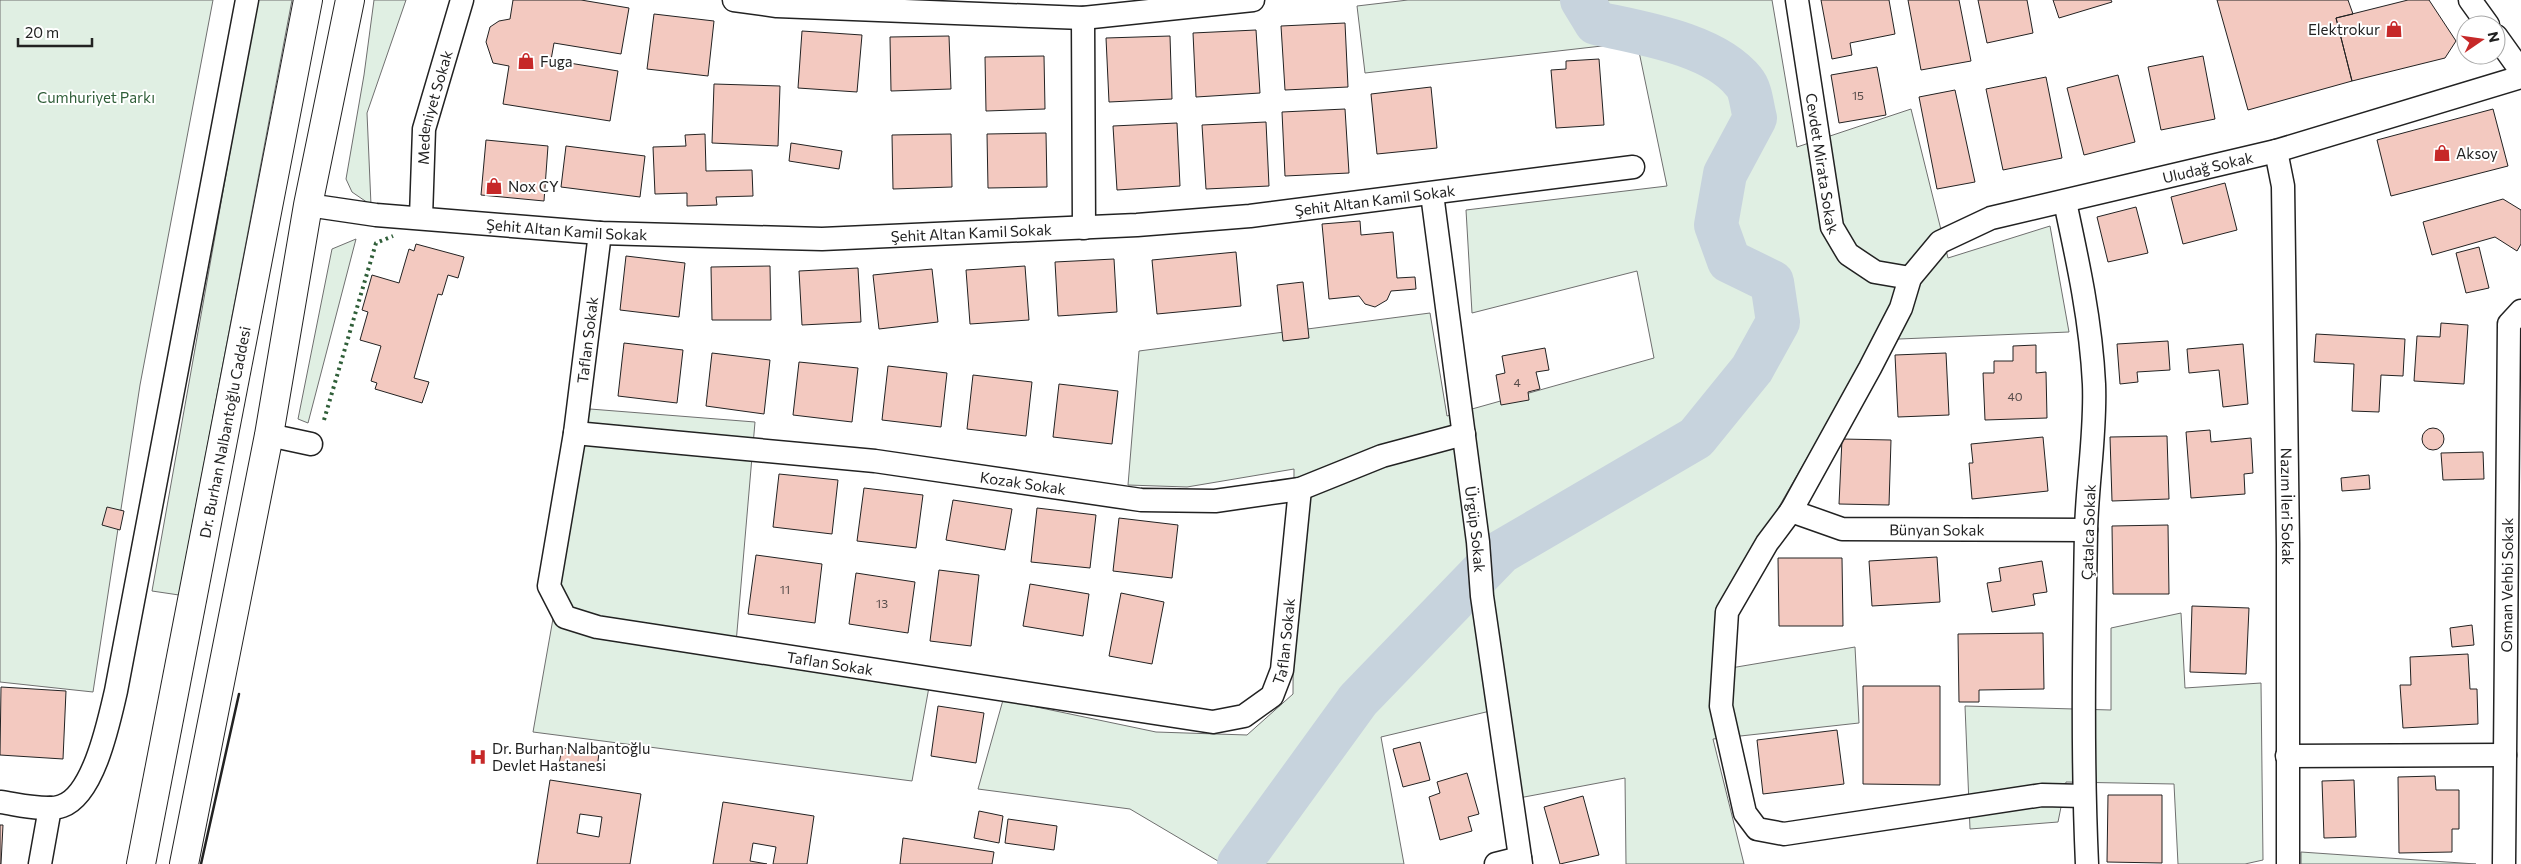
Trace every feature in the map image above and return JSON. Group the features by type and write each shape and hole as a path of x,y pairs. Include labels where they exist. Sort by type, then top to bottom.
{"main road":[{"name":"Dr. Burhan Nalbantoğlu Caddesi","path":"141,864 308,0"},
{"path":"184,864 269,435 308,205 350,0"}],"street":[{"path":"0,802 50,808 61,806 73,800 86,780 99,752 116,691 247,0"},
{"name":"Medeniyet Sokak","path":"421,217 424,129 462,0"},
{"path":"734,0 777,6 1083,18 1253,0"},
{"name":"Cevdet Mirata Sokak","path":"1797,0 1832,227 1848,254 1875,272 1910,278"},
{"path":"2470,0 2481,15"},
{"path":"1083,18 1084,228"},
{"path":"2506,50 2521,71"},
{"name":"Uludağ Sokak","path":"1910,278 1940,242 1991,218 2065,202 2276,150 2521,77"},
{"name":"Nazım İleri Sokak","path":"2276,150 2283,186 2288,544 2288,864"},
{"name":"Şehit Altan Kamil Sokak","path":"308,205 376,215 421,217 600,233 822,238 1084,228 1250,216 1633,167"},
{"name":"Ürgüp Sokak","path":"1432,194 1478,542 1482,596 1520,861"},
{"name":"Çatalca Sokak","path":"2065,202 2081,274 2094,386 2086,530 2084,796 2088,864"},
{"name":"Taflan Sokak","path":"600,233 575,433 548,586 564,617 597,628 1213,722 1244,716 1272,696 1282,670 1300,489"},
{"path":"1910,278 1901,308 1791,511 1767,543 1727,612 1721,706 1745,813 1757,829 1784,834 2042,795 2084,796"},
{"name":"Osman Vehbi Sokak","path":"2504,864 2509,324 2521,311"},
{"name":"Kozak Sokak","path":"575,433 874,461 1141,500 1215,501 1300,489 1382,456 1464,434"},
{"path":"269,435 312,444"},
{"name":"Bünyan Sokak","path":"1791,511 1842,529 2086,530"},
{"path":"2287,756 2505,755"},
{"path":"40,864 50,808"},
{"path":"1496,864 1520,861"}],"green space":[{"name":"Cumhuriyet Parkı","path":"0,0 213,0 140,385 93,692 0,682"},
{"path":"257,0 292,0 179,595 152,591"},
{"path":"374,0 406,0 367,113 371,205 352,192 346,179 364,75"},
{"path":"1408,0 1772,0 1797,147 1911,109 1948,258 2050,226 2069,332 1875,340 1716,616 1713,671 1855,647 1859,723 1713,739 1744,864 1626,864 1625,778 1519,798 1507,707 1381,737 1404,864 1223,864 1130,809 978,789 1003,700 1156,732 1247,735 1293,694 1294,469 1187,487 1128,485 1139,351 1430,313 1447,416 1654,358 1637,271 1472,313 1466,210 1667,186 1637,42 1365,73 1357,6"},
{"path":"356,239 308,423 298,419 332,249"},
{"path":"590,409 755,422 735,655 929,687 912,781 533,732"},
{"path":"2181,613 2185,688 2261,683 2263,860 2245,864 2178,864 2174,784 2066,782 2058,822 1970,829 1965,706 2111,710 2111,628"},
{"path":"2301,852 2476,864 2301,864"}],"building":[{"name":"Fuga","path":"513,0 581,0 629,8 621,54 554,43 551,60 618,71 610,121 503,104 509,66 493,63 486,42 490,27 499,21 510,19"},
{"path":"1821,0 1889,0 1895,34 1850,43 1852,55 1832,59"},
{"path":"1908,0 1959,0 1971,61 1921,70"},
{"path":"1978,0 2027,0 2033,33 1987,43"},
{"path":"2053,0 2111,0 2112,2 2059,18"},
{"path":"2217,0 2348,0 2353,14 2336,18 2352,81 2248,110"},
{"name":"Elektrokur","path":"2408,0 2429,0 2456,41 2445,58 2352,81 2336,18"},
{"path":"654,14 714,21 708,76 647,69"},
{"path":"1345,23 1348,87 1285,90 1281,26"},
{"path":"1256,30 1260,93 1196,97 1193,33"},
{"path":"802,31 862,35 857,92 798,88"},
{"path":"949,36 951,89 891,91 890,37"},
{"path":"1170,36 1172,99 1109,102 1106,38"},
{"path":"1044,56 1045,109 986,111 985,57"},
{"path":"2203,56 2215,119 2161,130 2148,67"},
{"path":"1599,59 1604,125 1556,128 1551,70 1566,69 1566,61"},
{"path":"1877,67 1886,115 1839,123 1831,75"},
{"path":"2118,75 2135,142 2084,155 2067,88"},
{"path":"2046,77 2062,158 2003,170 1986,89"},
{"path":"714,84 780,86 778,146 712,143"},
{"path":"1431,87 1437,148 1377,154 1371,94"},
{"path":"1955,90 1975,182 1937,189 1919,97"},
{"path":"1345,109 1349,173 1285,176 1282,112"},
{"name":"Aksoy","path":"2493,109 2508,166 2391,196 2377,140"},
{"path":"1266,122 1269,186 1206,189 1202,125"},
{"path":"1177,123 1180,186 1117,190 1113,126"},
{"path":"1046,133 1047,187 988,188 987,134"},
{"path":"705,134 706,171 752,170 753,196 716,197 717,205 687,206 687,193 655,194 653,147 686,146 685,135"},
{"path":"951,134 952,187 893,189 892,135"},
{"path":"486,140 548,146 544,201 481,195"},
{"path":"791,143 842,151 839,169 789,161"},
{"path":"566,146 645,156 640,197 561,187"},
{"path":"2225,183 2237,230 2183,244 2171,197"},
{"path":"2503,199 2521,210 2521,244 2517,251 2495,237 2432,255 2423,222"},
{"path":"2136,207 2148,253 2108,262 2097,217"},
{"path":"1360,221 1361,235 1393,232 1397,278 1415,277 1416,289 1391,291 1387,300 1375,307 1365,304 1359,296 1329,299 1322,224"},
{"path":"416,244 464,257 458,278 448,275 442,295 438,294 414,378 429,382 422,403 375,389 377,383 371,381 381,346 360,340 368,312 362,310 372,275 399,283 409,249 414,251"},
{"path":"2479,247 2489,288 2466,293 2456,253"},
{"path":"1236,252 1241,306 1157,314 1152,260"},
{"path":"626,256 685,263 679,317 620,310"},
{"path":"1114,259 1117,312 1058,316 1055,262"},
{"path":"770,266 771,320 712,320 711,267"},
{"path":"1025,266 1029,320 970,324 966,270"},
{"path":"858,268 861,322 802,325 799,271"},
{"path":"932,269 938,322 879,329 873,275"},
{"path":"1303,282 1309,338 1283,341 1277,285"},
{"path":"2441,323 2468,325 2464,384 2414,381 2417,336 2440,337"},
{"path":"2316,334 2405,339 2403,376 2381,375 2379,412 2352,411 2354,364 2314,362"},
{"path":"2168,341 2170,370 2137,372 2138,382 2120,384 2117,344"},
{"path":"624,343 683,350 677,403 618,396"},
{"path":"2243,344 2248,404 2223,407 2219,370 2189,373 2187,349"},
{"path":"2036,345 2036,373 2046,372 2047,418 1985,420 1983,373 1994,373 1994,361 2013,361 2013,346"},
{"path":"1545,348 1549,370 1536,372 1540,389 1528,392 1529,400 1501,405 1496,375 1505,373 1502,356"},
{"path":"712,353 770,360 764,414 706,406"},
{"path":"1946,353 1949,415 1898,417 1895,355"},
{"path":"799,362 858,368 852,422 793,415"},
{"path":"888,366 947,373 941,427 882,420"},
{"path":"973,375 1032,382 1026,436 967,429"},
{"path":"1059,384 1118,391 1112,444 1053,437"},
{"path":"2429,428 2437,428 2444,435 2444,443 2437,450 2429,450 2422,443 2422,435"},
{"path":"2210,430 2211,442 2251,438 2253,473 2244,474 2245,494 2191,498 2186,432"},
{"path":"2167,436 2169,499 2112,501 2110,437"},
{"path":"2043,437 2048,491 1972,499 1969,463 1973,463 1971,444"},
{"path":"1842,439 1891,440 1889,505 1839,504"},
{"path":"2483,452 2484,479 2443,480 2441,453"},
{"path":"779,474 838,480 832,534 773,527"},
{"path":"2369,475 2370,489 2342,491 2341,478"},
{"path":"864,488 923,495 916,548 857,541"},
{"path":"953,500 1012,509 1005,550 946,540"},
{"path":"107,507 124,511 120,530 102,525"},
{"path":"1037,508 1096,515 1090,568 1031,562"},
{"path":"1119,518 1178,525 1172,578 1113,571"},
{"path":"2168,525 2169,594 2113,594 2112,526"},
{"path":"756,555 822,564 815,623 748,614"},
{"path":"1937,557 1940,602 1872,606 1869,561"},
{"path":"1778,558 1842,558 1843,626 1779,626"},
{"path":"2042,561 2047,592 2033,594 2035,605 1992,612 1987,583 2001,581 1999,568"},
{"path":"939,570 979,575 971,646 930,641"},
{"path":"856,573 915,582 908,633 849,624"},
{"path":"1030,584 1089,594 1083,636 1023,626"},
{"path":"1121,593 1164,602 1152,664 1109,656"},
{"path":"2192,606 2249,608 2246,674 2190,672"},
{"path":"2472,625 2474,645 2452,647 2450,628"},
{"path":"2043,633 2044,689 1979,690 1979,702 1959,702 1958,634"},
{"path":"2468,654 2470,689 2477,689 2478,724 2403,728 2400,685 2411,685 2410,657"},
{"path":"1863,686 1940,686 1940,785 1863,784"},
{"path":"1,687 66,691 63,759 0,755"},
{"path":"938,706 984,713 976,763 931,756"},
{"path":"1837,730 1844,784 1763,794 1757,740"},
{"path":"1420,742 1430,780 1403,787 1393,749"},
{"path":"562,748 599,753 597,769 559,764"},
{"path":"1467,773 1479,814 1468,817 1472,831 1440,840 1429,797 1440,793 1437,782"},
{"path":"2435,776 2436,790 2459,790 2459,829 2452,829 2452,852 2399,853 2398,777"},
{"path":"550,780 641,794 630,864 537,864","holes":["580,814 602,817 599,837 577,833"]},
{"path":"2354,780 2356,837 2324,838 2322,781"},
{"path":"2108,795 2162,795 2162,863 2107,862"},
{"path":"1583,796 1599,855 1560,864 1544,807"},
{"path":"723,802 814,816 807,864 773,864 776,847 753,843 750,861 767,864 713,864"},
{"path":"979,811 1003,816 999,843 974,838"},
{"path":"1008,819 1057,826 1054,850 1005,843"},
{"path":"0,825 3,825 1,864 0,864"},
{"path":"903,838 994,852 992,864 900,864"}],"waterway":[{"path":"1239,864 1358,700 1501,552 1696,438 1752,369 1778,322 1772,282 1729,261 1716,225 1725,174 1755,118 1746,85 1731,69 1715,58 1696,49 1655,36 1596,23 1582,0"}],"hedge":[{"path":"324,420 376,243 393,236"}],"wall":[{"path":"201,864 239,694"}],"place":[{"name":"Elektrokur","path":"2394,29"},
{"name":"Fuga","path":"526,61"},
{"name":"Aksoy","path":"2442,153"},
{"name":"Nox CY","path":"494,186"},
{"name":"Dr. Burhan Nalbantoğlu Devlet Hastanesi","path":"478,757"}]}
